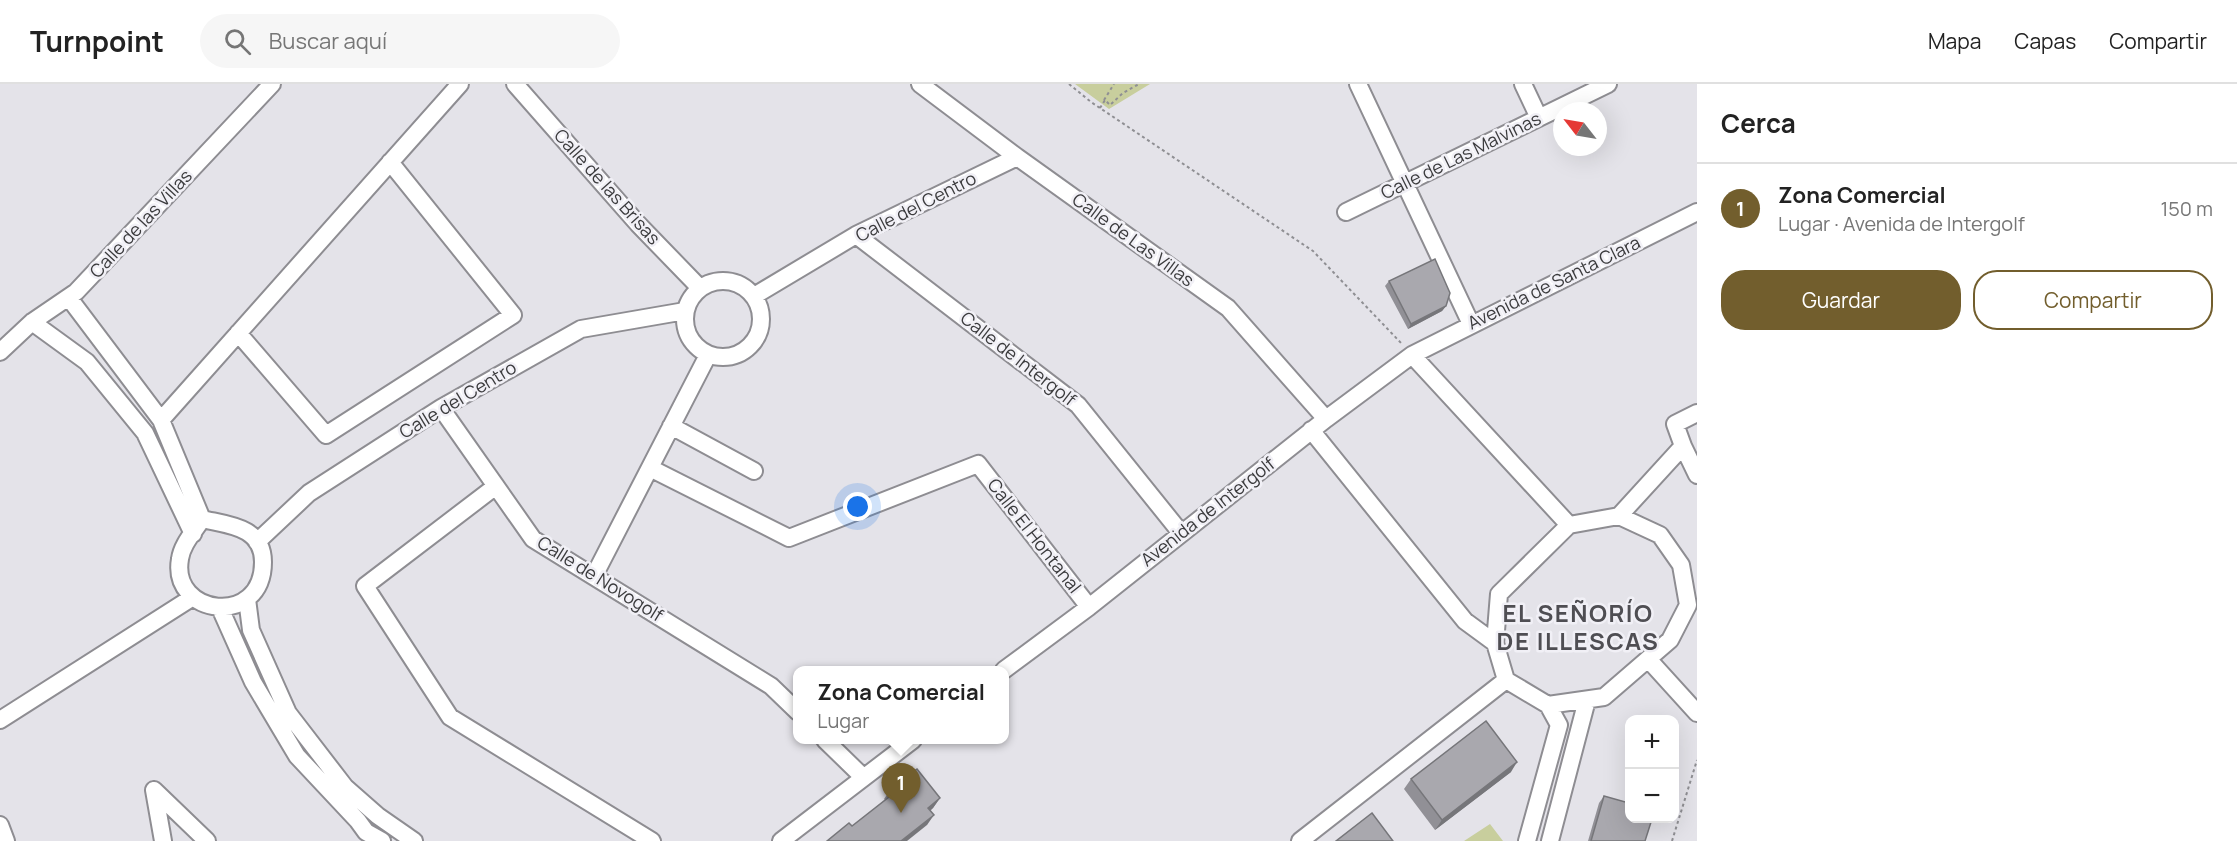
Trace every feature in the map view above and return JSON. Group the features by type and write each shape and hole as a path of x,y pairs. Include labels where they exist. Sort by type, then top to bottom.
{"street":[{"name":"Calle de las Villas","path":"0,352 32,322 69,298 272,84"},
{"path":"161,420 460,84"},
{"name":"Calle de las Brisas","path":"515,84 638,224 700,288"},
{"name":"Calle de Las Villas","path":"920,84 1228,309 1326,419"},
{"path":"1358,84 1471,324"},
{"path":"1523,84 1539,118"},
{"name":"Calle de Las Malvinas","path":"1346,212 1608,84"},
{"name":"Calle del Centro","path":"754,296 856,236 1017,157"},
{"path":"238,333 326,435 513,315 390,162"},
{"name":"Avenida de Santa Clara","path":"1412,355 1697,212"},
{"name":"Calle de Intergolf","path":"856,236 1078,405 1181,533"},
{"path":"726,281 739,284 754,296 760,308 761,322 757,338 748,348 737,355 724,358 708,355 696,348 688,337 684,324 685,311 691,297 700,288 713,282 726,281"},
{"path":"69,298 161,420 198,526"},
{"name":"Calle del Centro","path":"257,542 309,493 441,408 581,329 685,311"},
{"path":"32,322 87,362 145,434 198,526"},
{"path":"594,576 708,355"},
{"path":"1412,355 1569,525"},
{"name":"Avenida de Intergolf","path":"1009,666 1089,606 1311,430 1412,355"},
{"name":"Calle de Novogolf","path":"441,408 533,538 771,686 793,707"},
{"path":"1697,413 1675,424 1697,475"},
{"path":"671,426 754,471"},
{"path":"1311,430 1465,621 1495,643"},
{"path":"1620,516 1683,446"},
{"name":"Calle El Hontanal","path":"650,468 789,538 978,464 1089,606"},
{"path":"496,486 365,586 450,717 652,841"},
{"path":"1527,841 1559,725 1548,705 1506,680 1495,643 1499,594 1569,525 1620,516 1660,535 1681,565 1693,606 1670,640 1604,697 1548,705"},
{"path":"234,524 247,531 257,542 263,555 263,575 257,588 247,599 234,606 220,608 206,605 193,597 185,588 180,574 179,559 184,545 198,526 234,524"},
{"path":"0,720 193,597"},
{"path":"247,599 251,630 288,713 345,787 378,816 414,841"},
{"path":"220,608 253,682 297,756 358,821 363,837 382,841"},
{"path":"1648,659 1697,713"},
{"path":"1300,841 1506,680"},
{"path":"1550,841 1587,700"},
{"path":"829,744 863,777"},
{"path":"781,841 908,744"},
{"path":"163,841 154,790 207,841"},
{"path":"0,825 6,841"}],"path":[{"path":"1069,84 1100,108 1313,251 1412,355"},
{"path":"1100,108 1114,84"},
{"path":"1100,108 1105,100 1110,105 1123,93 1139,84"},
{"path":"1672,841 1697,760"}],"green space":[{"path":"1075,84 1150,84 1109,109"},
{"path":"1490,824 1503,841 1464,841"}],"building":[{"path":"1435,259 1450,293 1446,306 1411,324 1389,281"},
{"path":"1486,721 1517,762 1442,820 1411,779"},
{"path":"917,769 940,798 928,808 934,815 901,841 827,841 849,823 852,826 894,793 891,789"},
{"path":"1604,796 1625,802 1625,823 1651,823 1645,841 1591,841"},
{"path":"1372,813 1393,841 1336,841"}],"place":[{"name":"Zona Comercial","path":"901,813"}],"district":[{"name":"EL SEÑORÍO DE ILLESCAS","path":"1578,628"}]}
